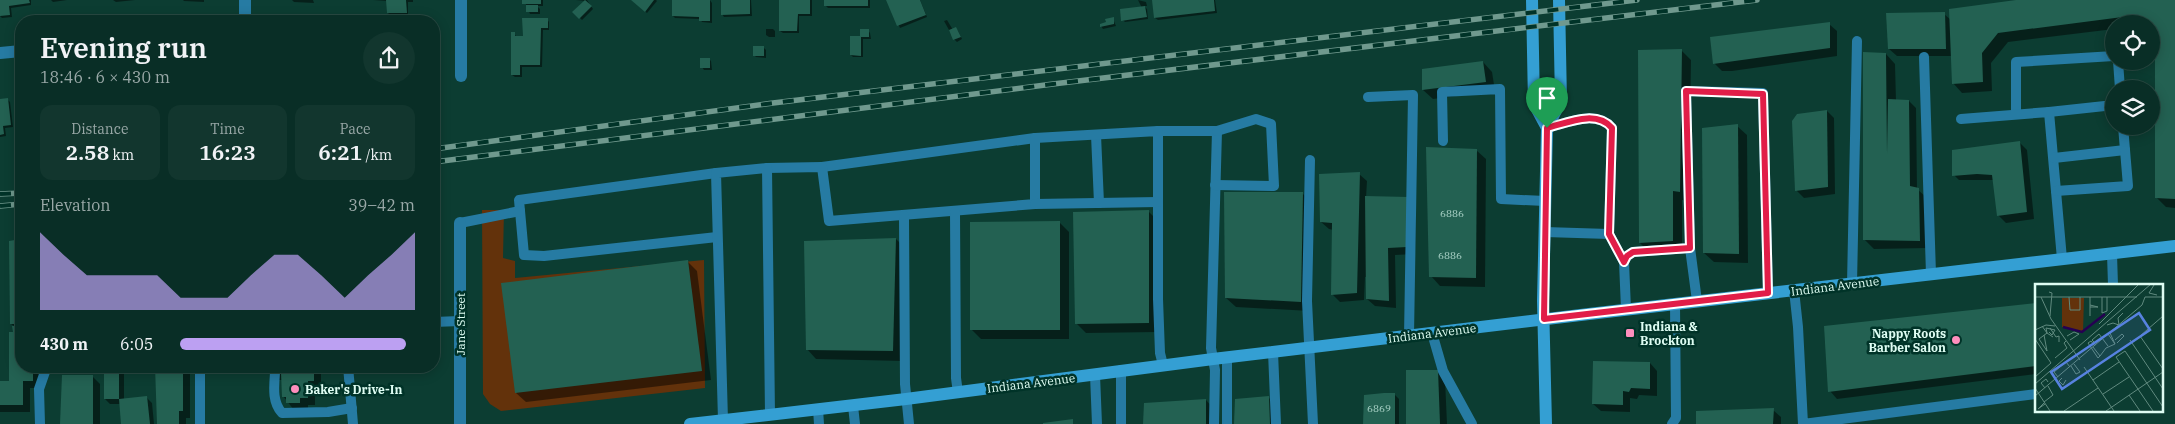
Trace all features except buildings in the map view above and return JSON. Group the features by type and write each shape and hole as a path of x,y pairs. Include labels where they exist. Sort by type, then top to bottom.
{"main road":[{"path":"1532,0 1534,104 1547,128"},
{"path":"1546,424 1543,301 1547,128 1561,101 1559,0"},
{"name":"Indiana Avenue","path":"690,424 753,420 770,415 906,400 1095,375 1121,376 1162,365 1214,364 1226,357 2175,246"}],"street":[{"path":"245,0 245,15"},
{"path":"460,76 461,0"},
{"path":"0,53 15,52"},
{"name":"Jane Street","path":"460,223 460,424"}],"lane":[{"path":"1852,284 1857,40"},
{"path":"1924,57 1931,274"},
{"path":"2016,114 2016,62 2105,57"},
{"path":"1443,141 1442,92 1500,89 1501,199 1545,201"},
{"path":"1696,301 1690,248 1686,91 1763,94 1768,293"},
{"path":"1368,97 1413,95 1409,336"},
{"path":"1961,120 2105,106"},
{"path":"2049,112 2062,259"},
{"path":"1547,128 1589,118 1600,119 1612,128 1609,234 1624,262 1626,309"},
{"path":"717,237 544,256 524,255 519,200 767,168 822,167 1036,138 1158,131 1217,131 1256,119 1271,124 1274,186 1215,186"},
{"path":"1158,131 1158,299 1162,365"},
{"path":"1214,424 1214,364 1211,348 1217,131"},
{"path":"1096,135 1099,203"},
{"path":"2056,191 2128,186 2124,135"},
{"path":"1036,138 1036,204"},
{"path":"2054,158 2125,150"},
{"path":"1310,160 1307,301 1313,424"},
{"path":"822,167 830,221 1036,204 1158,202"},
{"path":"767,168 770,415"},
{"path":"715,422 716,174"},
{"path":"460,223 520,211"},
{"path":"955,212 956,378 958,392"},
{"path":"904,216 906,400 909,424"},
{"path":"1545,232 1609,234"},
{"path":"1624,262 1627,256 1633,252 1690,248"},
{"path":"2112,254 2113,284"},
{"path":"1794,290 1798,327 1803,424 2035,394"},
{"path":"1672,424 1676,418 1675,304"},
{"path":"440,322 460,322"},
{"path":"1432,333 1443,371 1472,424"},
{"path":"1273,352 1276,424"},
{"path":"1226,357 1227,424"},
{"path":"40,424 39,388 44,373"},
{"path":"200,373 200,424"},
{"path":"274,373 277,407 282,413 328,412 352,408"},
{"path":"349,373 353,424"},
{"path":"1095,375 1097,424"},
{"path":"1121,376 1121,424"},
{"path":"853,406 856,424"},
{"path":"818,409 819,424"}],"shaded area":[{"path":"482,210 504,210 503,258 515,261 515,278 704,260 705,388 501,411 490,404 483,394"}],"railway":[{"path":"440,148 773,103 1637,0"},
{"path":"440,161 1053,84 1757,0"},
{"path":"0,194 15,193"},
{"path":"0,206 15,205"}],"place":[{"name":"Indiana & Brockton","path":"1630,333"},
{"name":"Nappy Roots Barber Salon","path":"1956,340"},
{"name":"Baker's Drive-In","path":"295,389"}],"route":[{"path":"1686,91 1763,94 1768,293 1544,319 1547,128 1589,118 1600,119 1608,123 1612,128 1609,234 1624,262 1627,256 1633,252 1690,248 1686,91"}]}
